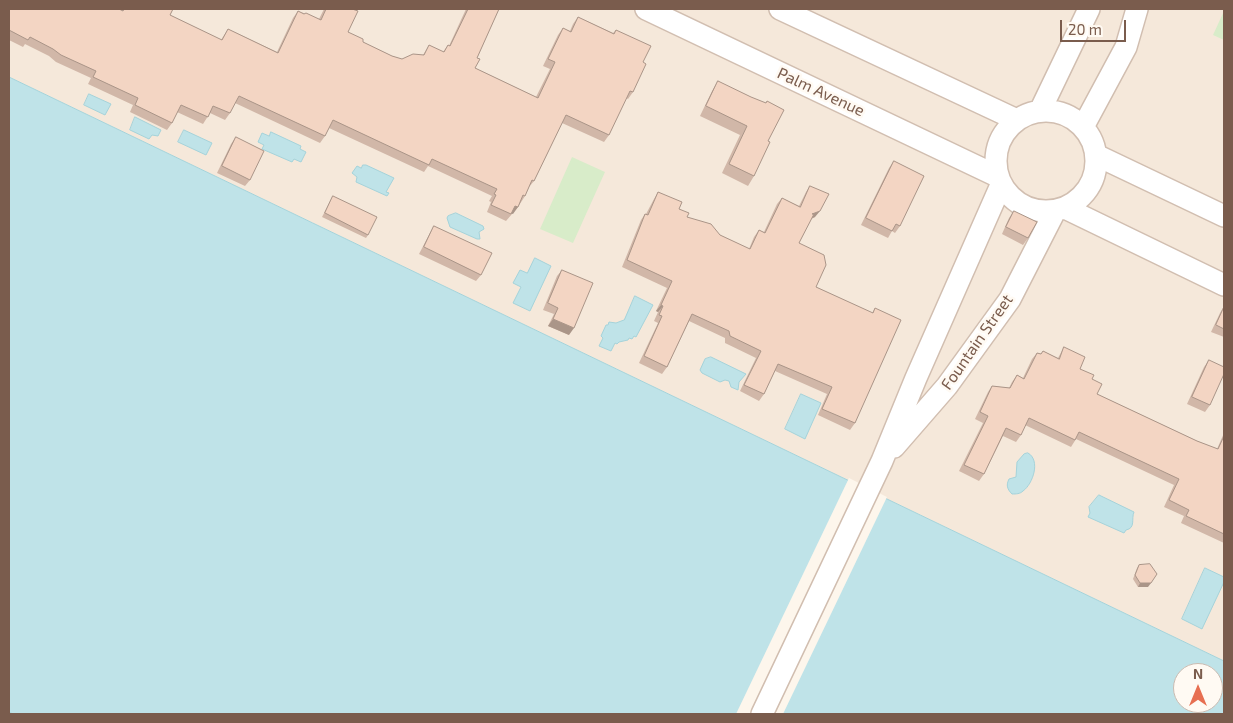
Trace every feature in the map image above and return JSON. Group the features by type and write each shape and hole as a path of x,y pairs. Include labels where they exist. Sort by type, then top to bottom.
{"street":[{"name":"Palm Avenue","path":"646,9 999,180"},
{"path":"780,9 1017,120"},
{"path":"1040,111 1089,9"},
{"path":"1083,127 1126,47 1138,9"},
{"path":"1060,210 1080,198 1094,180 1097,165 1096,149 1091,137 1083,127 1070,117 1056,112 1040,111 1028,114 1007,128 1000,140 996,153 995,166 999,180 1010,198 1024,207 1039,211 1060,210 1224,285"},
{"path":"1096,155 1224,216"},
{"name":"Fountain Street","path":"762,714 882,461 999,180"},
{"name":"Fountain Street","path":"882,461 947,386 1010,299 1060,210"}],"shaded area":[{"path":"9,9 1224,9 1224,661 9,77"}],"green space":[{"path":"1224,11 1224,40 1213,35"},
{"path":"572,157 605,172 573,243 540,229"}],"water":[{"path":"9,77 1224,661 1224,714 13,714 9,712"},
{"path":"89,94 111,104 105,115 84,105"},
{"path":"135,117 161,130 158,136 152,135 149,139 130,130"},
{"path":"184,130 212,143 206,155 178,142"},
{"path":"271,132 301,146 300,149 306,152 301,162 294,159 292,162 262,149 264,145 258,142 262,133 269,136"},
{"path":"363,165 394,178 386,192 389,193 387,196 356,182 357,177 352,173 357,166 361,168"},
{"path":"456,213 483,226 484,229 479,232 480,239 450,227 447,218"},
{"path":"535,258 551,266 530,311 513,303 521,287 513,283 520,270 527,273"},
{"path":"635,296 653,305 636,337 634,336 632,339 629,338 617,344 615,343 611,351 599,346 606,325 609,322 616,323 624,320"},
{"path":"711,357 746,374 739,382 738,390 731,387 729,381 720,382 702,373 700,370 705,359"},
{"path":"801,394 821,403 805,439 785,429"},
{"path":"1028,453 1032,456 1035,466 1032,478 1027,488 1022,492 1012,494 1007,487 1008,481 1016,477 1017,462 1024,454"},
{"path":"1099,495 1134,512 1133,523 1124,533 1088,517 1090,513 1089,507"},
{"path":"1205,568 1224,577 1224,582 1202,629 1182,619"}],"pier":[{"path":"849,478 887,497 783,714 736,714"}],"building":[{"path":"9,9 119,9 123,11 124,9 173,9 170,15 222,40 228,29 278,53 298,11 321,20 326,9 352,9 358,11 348,32 363,39 363,42 402,59 413,54 424,55 429,45 444,52 448,45 450,46 468,9 499,9 477,58 480,59 475,68 538,98 555,62 548,59 563,28 571,32 578,17 614,34 616,30 651,46 643,62 646,64 633,92 630,91 609,135 566,115 534,181 532,180 525,196 523,195 518,207 515,206 511,214 491,205 497,189 432,159 429,165 333,120 325,136 239,96 230,113 213,106 208,117 181,105 172,123 135,105 138,98 93,77 96,71 61,55 30,37 28,40 9,30"},
{"path":"718,81 784,110 768,141 770,142 754,176 729,164 747,126 706,106"},
{"path":"236,137 264,151 250,180 222,166"},
{"path":"894,161 924,176 900,226 896,224 892,231 866,218"},
{"path":"810,186 829,194 820,211 812,214 814,214 799,243 824,255 826,265 816,287 873,313 875,308 901,320 855,423 822,409 832,387 778,364 764,394 744,385 761,351 730,336 729,331 692,314 667,367 644,356 662,316 659,315 663,306 661,305 672,281 627,260 645,214 648,215 658,192 682,202 679,209 689,213 687,217 711,224 720,235 750,249 759,230 765,233 782,198 800,207"},
{"path":"333,196 377,217 368,235 325,213"},
{"path":"1014,211 1037,222 1028,238 1006,227"},
{"path":"434,226 492,253 481,275 424,247"},
{"path":"562,270 593,283 574,328 553,319 558,308 548,303"},
{"path":"1224,307 1224,329 1216,325"},
{"path":"1064,347 1085,357 1080,369 1094,375 1092,379 1102,384 1097,394 1218,449 1224,436 1224,534 1186,516 1189,510 1169,500 1179,479 1079,432 1075,440 1029,418 1021,435 1006,428 984,474 964,465 988,416 980,412 992,386 1010,388 1017,375 1024,379 1037,353 1041,354 1043,351 1059,359"},
{"path":"1209,360 1224,367 1224,374 1210,405 1192,397"},
{"path":"1150,564 1157,574 1151,583 1140,583 1135,575 1139,565"}]}
